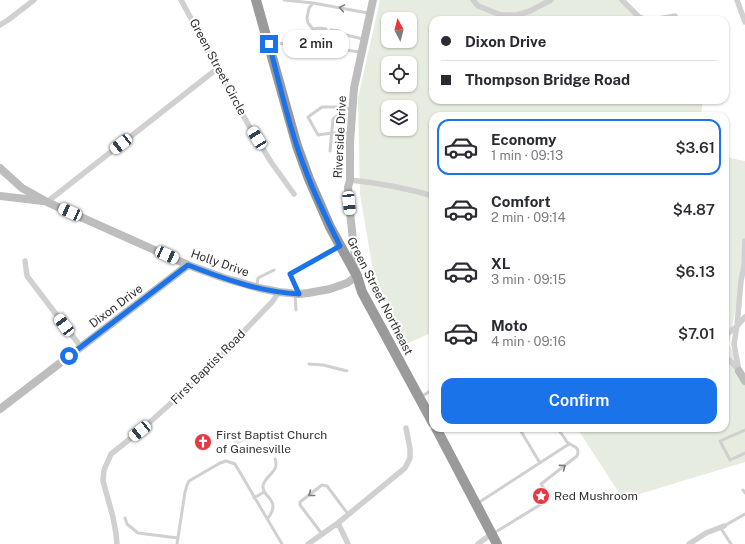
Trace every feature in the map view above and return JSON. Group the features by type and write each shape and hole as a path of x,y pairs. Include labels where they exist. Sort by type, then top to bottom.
{"highway":[{"name":"Green Street Northeast","path":"259,1 269,44 297,146 309,179 330,228 357,276 362,292 429,416"},
{"path":"438,432 498,544"}],"street":[{"path":"0,25 34,0"},
{"name":"Green Street Circle","path":"182,0 249,126 271,162 294,194"},
{"name":"Riverside Drive","path":"357,276 348,187 350,180 351,133 354,88 373,0"},
{"path":"473,0 478,6 501,15 517,15 530,11 551,0"},
{"path":"622,0 638,16"},
{"path":"737,0 745,22"},
{"path":"0,196 47,202 218,68"},
{"name":"Holly Drive","path":"0,168 22,188 47,202 188,265 224,278 256,287 297,294 313,293 330,289 347,283 357,276"},
{"path":"350,180 376,183 429,195"},
{"path":"11,197 22,188"},
{"path":"739,370 734,344 743,281 745,241"},
{"path":"26,261 27,276 81,347"},
{"name":"Dixon Drive","path":"0,409 188,265"},
{"name":"First Baptist Road","path":"117,544 113,518 102,481 104,470 111,454 140,431 200,377 272,302 279,292"},
{"path":"729,333 745,317"},
{"path":"729,360 739,370 745,381"},
{"path":"308,544 338,523 405,468 410,458 410,448 406,428"},
{"path":"338,523 348,544"},
{"path":"688,544 706,533 722,527"},
{"path":"478,544 492,534"}],"lane":[{"path":"284,0 313,3 370,13"},
{"path":"313,3 309,8 307,18 308,24 318,32 338,36 342,34"},
{"path":"313,29 326,29"},
{"path":"331,30 365,39"},
{"path":"269,44 294,43 362,52"},
{"path":"351,133 318,135 308,117 322,107 353,109"},
{"path":"330,151 333,119 338,115 340,107"},
{"path":"296,310 297,294 290,274 340,246"},
{"path":"256,287 258,278 274,270"},
{"path":"309,364 323,365 347,371"},
{"path":"419,398 429,392"},
{"path":"745,430 720,441 730,460 745,453"},
{"path":"521,432 540,463"},
{"path":"492,534 543,503 548,494 541,484 577,456 577,448 573,444 569,444 560,432"},
{"path":"476,504 569,444"},
{"path":"267,519 273,506 271,500 264,492 263,486 266,479 276,466 275,458"},
{"path":"177,544 184,492 187,484 220,463 226,461 234,464 282,544"},
{"path":"322,534 300,505 300,502 322,485 327,486 348,514"},
{"path":"254,498 264,492"},
{"path":"730,544 722,527 745,514"},
{"path":"125,518 127,524 138,533 178,538"}],"shaded area":[{"path":"380,0 623,0 636,16 429,16 429,104 702,104 702,112 429,112 429,334 402,346 372,265 360,194 358,98"},
{"path":"729,158 745,161 745,260 729,344"},
{"path":"729,344 745,375 745,462 623,499 580,432 729,432"},
{"path":"246,433 249,438 236,446 233,442"}],"place":[{"name":"First Baptist Church of Gainesville","path":"203,442"},
{"name":"Red Mushroom","path":"541,496"}],"route":[{"path":"69,356 188,265 250,286 279,292 299,294 290,274 340,246 330,228 297,146 269,44"}]}
